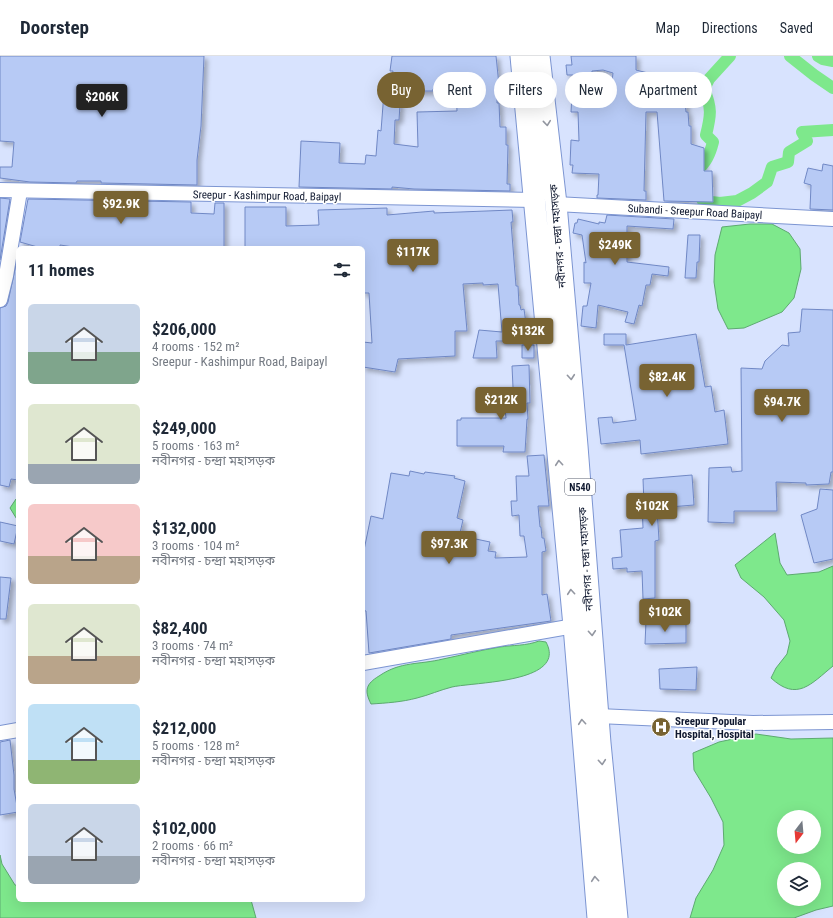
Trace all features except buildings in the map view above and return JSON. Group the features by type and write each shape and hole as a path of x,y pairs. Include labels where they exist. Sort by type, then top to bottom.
{"highway":[{"name":"নবীনগর - চন্দ্রা মহাসড়ক","path":"521,56 574,626 598,918"},
{"name":"নবীনগর - চন্দ্রা মহাসড়ক","path":"539,56 556,204 616,918"}],"street":[{"name":"Sreepur - Kashimpur Road, Baipayl","path":"0,190 534,200"},
{"path":"0,300 6,276 20,190"},
{"name":"Subandi - Sreepur Road Baipayl","path":"556,204 833,219"},
{"path":"365,663 574,626"},
{"path":"598,716 753,723 833,722"},
{"path":"0,733 16,730"}],"shaded area":[{"path":"750,224 772,224 789,233 800,249 801,269 794,298 782,312 744,328 728,329 718,309 714,282 715,255 722,227"},
{"path":"16,499 16,518 10,508"},
{"path":"775,533 780,563 787,575 819,572 833,566 833,666 818,679 804,688 789,689 780,685 771,678 776,668 787,654 790,641 784,620 764,597 741,578 735,565"},
{"path":"539,641 546,642 549,656 544,666 532,673 516,678 452,687 421,697 389,703 371,704 367,695 371,682 387,671 395,668 493,648 524,645"},
{"path":"756,734 791,739 833,738 833,906 794,918 690,918 696,898 713,870 724,845 723,822 711,798 694,770 693,753 719,742"},
{"path":"0,855 2,864 16,885 16,902 252,902 256,918 0,918"}],"waterway":[{"path":"696,175 696,171 707,158 713,142 706,135 710,112 704,89 709,79 730,56"},
{"path":"790,56 833,88"},
{"path":"818,56 823,59 833,61"},
{"path":"699,193 703,201 720,203 737,201 752,193 767,182 772,167 788,162 789,152 807,141 802,132 833,130"}],"place":[{"name":"Sreepur Popular Hospital, Hospital","path":"661,727"}]}
